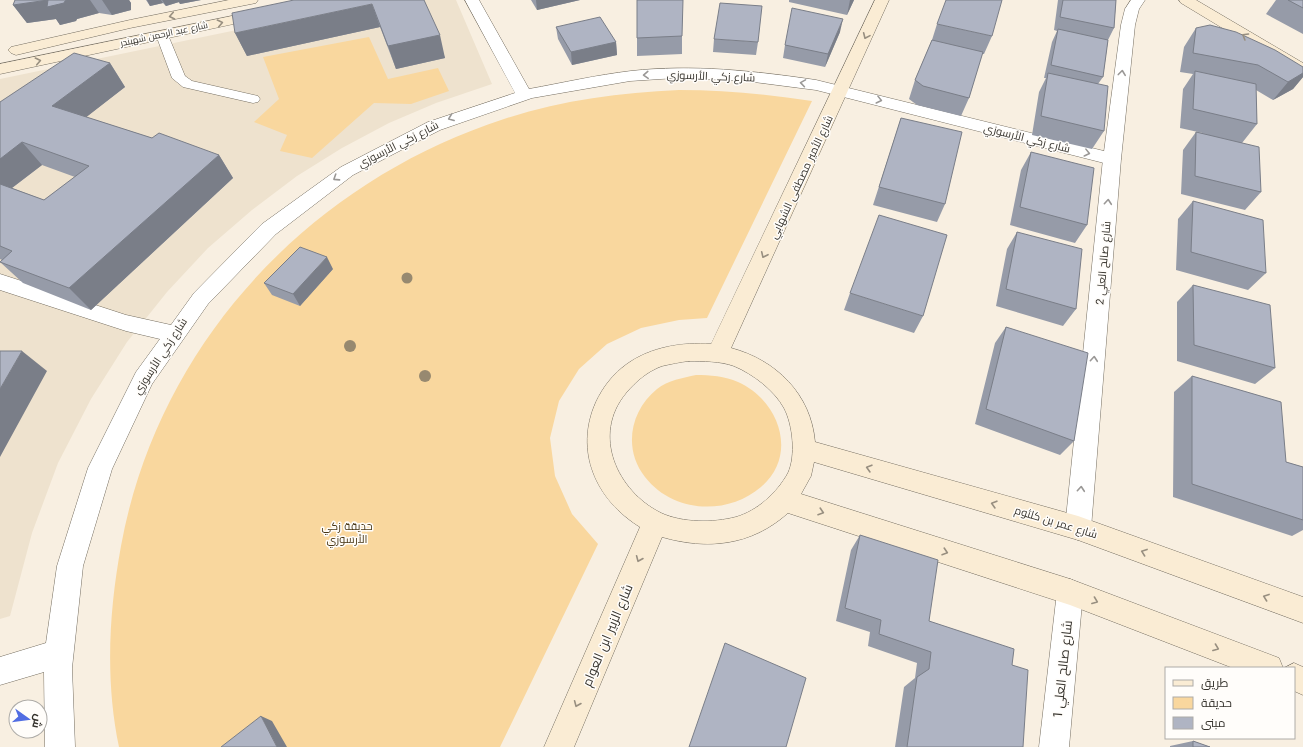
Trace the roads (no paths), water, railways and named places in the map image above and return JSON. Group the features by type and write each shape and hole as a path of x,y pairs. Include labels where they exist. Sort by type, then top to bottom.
{"main road":[{"name":"شارع عبد الرحمن شهبندر","path":"0,54 130,24 251,0"},
{"name":"شارع الأمير مصطفى الشهابي","path":"718,353 882,0"},
{"path":"1186,0 1303,70"},
{"name":"شارع عبد الرحمن شهبندر","path":"0,69 276,11"},
{"path":"689,352 718,353 745,362 769,377 789,397 800,422 804,449 799,476 784,500 757,521 725,532 688,533 654,523 630,507 612,486 601,463 598,435 603,410 617,387 637,369 662,357 689,352"},
{"name":"شارع عمر بن كلثوم","path":"804,449 1078,528 1303,610"},
{"path":"784,500 1070,592 1266,667"},
{"name":"شارع الزبير ابن العوام","path":"559,747 654,523"}],"street":[{"path":"472,0 524,95"},
{"name":"شارع صالح العلي 2","path":"1078,528 1112,159 1128,25 1132,9 1138,0"},
{"name":"شارع زكي الأرسوزي","path":"60,747 58,675 69,569 80,526 101,467 131,401 173,334 198,300 236,258 277,221 318,190 361,162 405,138 449,119 494,103 585,82 631,76 677,73 724,74 770,78 841,90 1112,159"},
{"path":"0,282 126,323 173,334"},
{"name":"شارع صالح العلي 1","path":"1054,747 1070,592"},
{"path":"0,671 60,653"}],"lane":[{"path":"162,35 179,78 188,84 253,99"}],"park label":[{"name":"حديقة زكي الأرسوزي","path":"347,532"}]}
